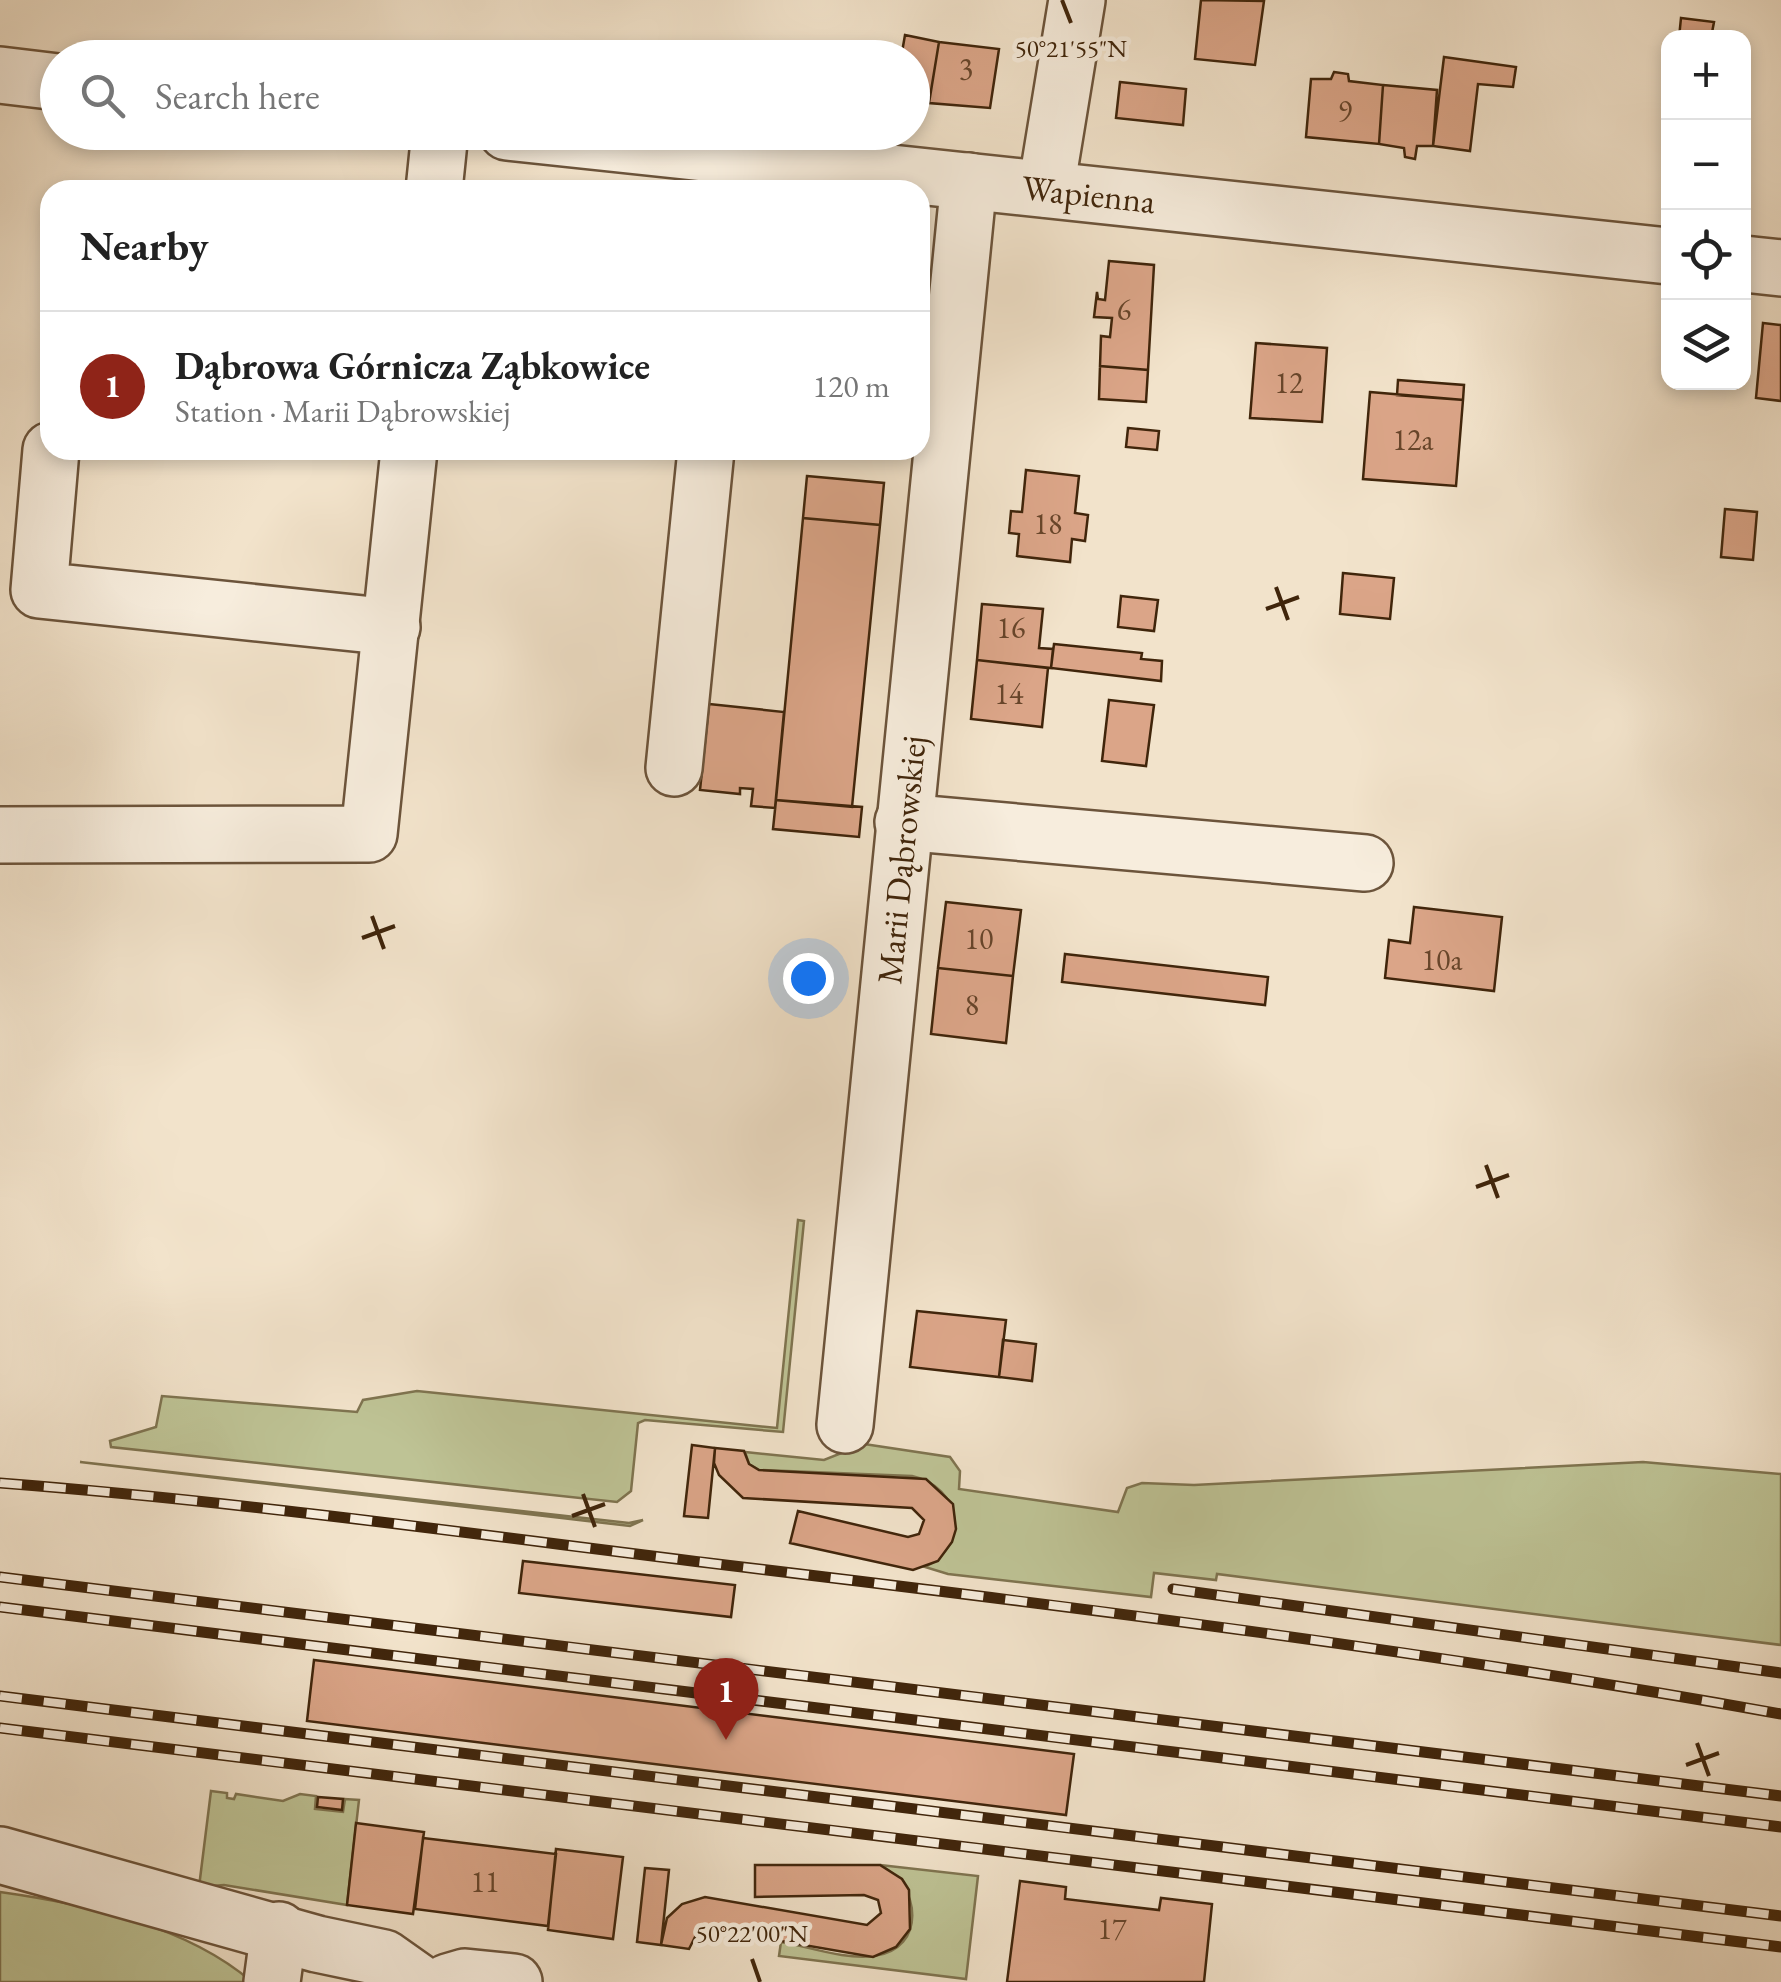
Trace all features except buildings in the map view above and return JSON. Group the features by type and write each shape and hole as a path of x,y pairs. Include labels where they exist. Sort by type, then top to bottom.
{"street":[{"path":"1046,189 1077,0"},
{"path":"0,75 40,80"},
{"path":"435,180 438,150"},
{"name":"Wapienna","path":"676,150 1661,255"},
{"name":"Marii Dąbrowskiej","path":"930,442 958,295 969,181"},
{"path":"1751,265 1781,268"},
{"path":"51,460 39,590 392,627"},
{"path":"0,835 369,834 408,460"},
{"path":"674,768 705,460"},
{"name":"Marii Dąbrowskiej","path":"845,1426 903,822 929,460"},
{"path":"903,822 1366,863"},
{"path":"0,1855 275,1956 317,1944 384,1958 418,1982"},
{"path":"448,1982 479,1978 514,1982"}],"green space":[{"path":"798,1220 804,1221 783,1432 645,1420 638,1423 631,1491 617,1502 111,1447 110,1441 156,1427 162,1396 357,1412 363,1400 417,1391 777,1428"},
{"path":"864,1444 950,1457 960,1471 959,1489 1118,1512 1127,1488 1142,1483 1194,1485 1643,1462 1781,1474 1781,1645 1217,1574 1216,1580 1154,1573 1151,1597 948,1574 925,1567 940,1557 954,1531 950,1504 929,1482 912,1476 759,1470 749,1464 745,1452 824,1460"},
{"path":"80,1462 629,1523 643,1520 630,1526"},
{"path":"211,1791 227,1793 227,1798 234,1799 236,1794 283,1801 300,1794 316,1796 315,1809 343,1812 345,1799 359,1800 347,1905 224,1885 199,1887"},
{"path":"880,1865 978,1876 966,1979 779,1956 781,1942 863,1957 891,1951 903,1942 910,1929 910,1901 894,1874"},
{"path":"0,1892 133,1920 197,1946 252,1982 0,1982"}],"railway":[{"path":"0,1483 355,1519 1112,1613 1514,1669 1781,1714"},
{"path":"0,1577 1781,1796"},
{"path":"1173,1589 1781,1673"},
{"path":"0,1607 1781,1827"},
{"path":"0,1696 1781,1916"},
{"path":"0,1728 1781,1947"}],"place":[{"name":"Dąbrowa Górnicza Ząbkowice","path":"726,1740"}]}
